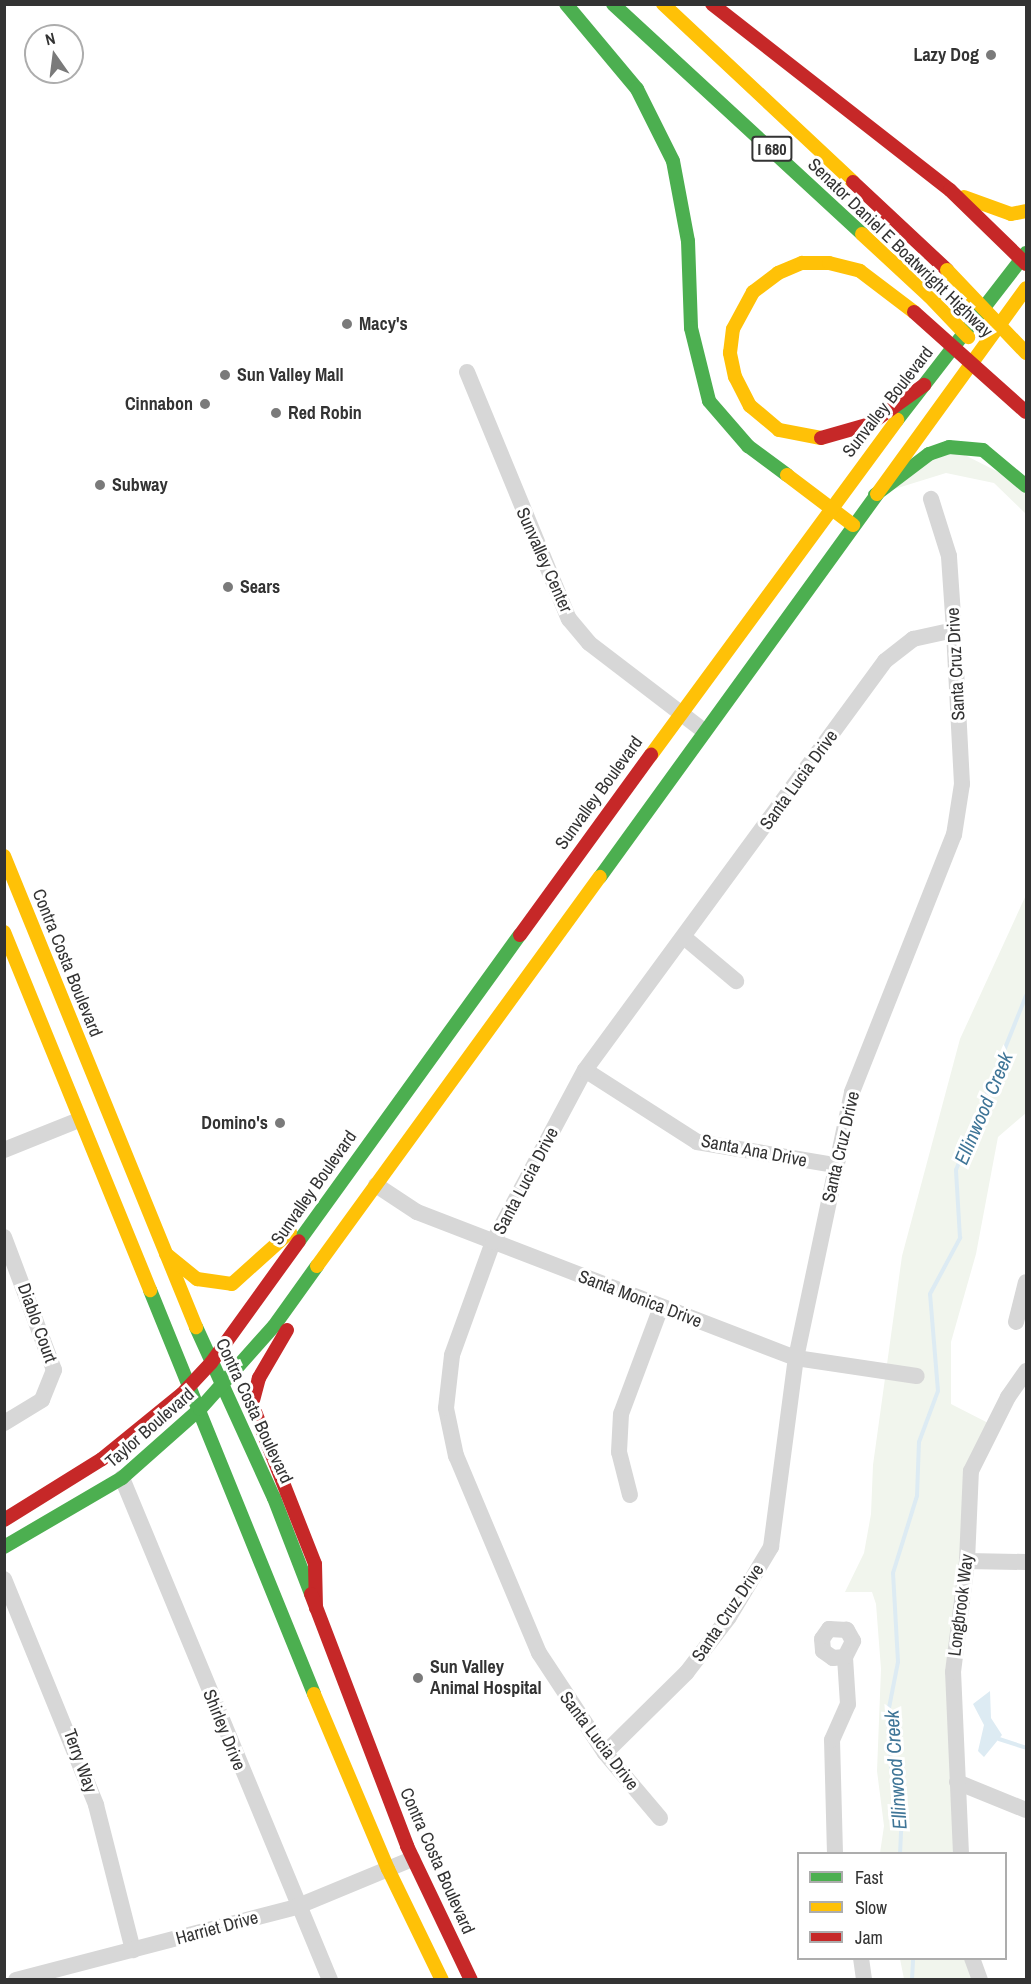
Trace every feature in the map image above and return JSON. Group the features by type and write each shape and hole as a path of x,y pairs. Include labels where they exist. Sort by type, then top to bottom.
{"main road":[{"path":"566,4 637,88 673,161 688,242 691,328 709,401 748,446 853,525"},
{"name":"Senator Daniel E Boatwright Highway","path":"613,4 929,296 1026,398"},
{"name":"Senator Daniel E Boatwright Highway","path":"663,4 947,270 1026,353"},
{"path":"712,4 950,190 1025,258"},
{"path":"950,190 1011,213 1026,212"},
{"name":"Sunvalley Boulevard","path":"211,1363 414,1079 830,507 1025,258"},
{"path":"924,385 870,424 825,438 799,437 779,430 750,406 735,377 730,353 733,329 753,292 778,273 802,263 829,263 860,271 914,312 1026,412"},
{"path":"223,1386 300,1288 376,1185 1026,288"},
{"path":"875,495 929,454 949,447 983,450 1026,486"},
{"name":"Contra Costa Boulevard","path":"4,856 211,1363 274,1498 412,1859 471,1980"},
{"path":"4,932 79,1120 388,1869 442,1980"},
{"path":"376,1185 369,1168 371,1159 413,1099 414,1079"},
{"path":"79,1120 95,1121 118,1166 137,1186"},
{"path":"166,1254 206,1282 239,1282 339,1183"},
{"path":"300,1288 293,1320 259,1378 252,1404 315,1564 316,1608"},
{"name":"Taylor Boulevard","path":"4,1520 102,1459 190,1385 211,1363"},
{"name":"Taylor Boulevard","path":"4,1547 122,1479 223,1386"}],"street":[{"name":"Sunvalley Center","path":"467,372 569,619 589,643 704,731"},
{"name":"Santa Cruz Drive","path":"605,1753 687,1672 729,1617 771,1547 796,1358 852,1092 954,835 962,784 949,556 931,499"},
{"name":"Santa Lucia Drive","path":"660,1818 605,1753 539,1653 456,1456 446,1408 452,1355 493,1242 585,1070 685,938 885,661 913,639 954,630"},
{"path":"685,938 736,981"},
{"name":"Santa Ana Drive","path":"585,1070 697,1142 835,1166"},
{"path":"4,1150 79,1120"},
{"name":"Santa Monica Drive","path":"376,1185 417,1212 796,1358 917,1376"},
{"name":"Diablo Court","path":"4,1237 54,1370 42,1400 4,1423"},
{"path":"1016,1322 1026,1282"},
{"path":"630,1495 619,1452 621,1414 661,1307"},
{"name":"Longbrook Way","path":"961,1852 953,1672 967,1561 971,1471 1008,1397 1026,1371"},
{"name":"Shirley Drive","path":"122,1479 296,1907 330,1980"},
{"path":"967,1561 1026,1562"},
{"name":"Terry Way","path":"4,1579 96,1805 133,1950"},
{"path":"835,1852 832,1740 848,1704 845,1657"},
{"path":"957,1782 1026,1810"},
{"name":"Harriet Drive","path":"16,1980 296,1907 412,1859"},
{"path":"861,1960 864,1980"},
{"path":"972,1960 980,1980"}],"shaded area":[{"path":"949,447 1026,486 1026,514 994,483 946,473 875,495"},
{"path":"1026,895 1026,1113 998,1137 976,1254 951,1342 951,1404 994,1426 971,1471 953,1672 961,1852 880,1852 884,1826 877,1771 881,1669 876,1604 872,1592 845,1592 864,1553 871,1514 873,1465 902,1256 960,1039"},
{"path":"990,1691 991,1718 1002,1735 984,1757 978,1751 984,1725 973,1704"},
{"path":"900,1960 972,1960 980,1979 904,1979"}],"waterway":[{"name":"Ellinwood Creek","path":"900,1852 902,1812 891,1766 888,1713 898,1662 893,1573 917,1496 919,1442 938,1391 930,1294 960,1238 956,1170 1026,996"},
{"path":"999,1739 1026,1748"},
{"name":"Ellinwood Creek","path":"912,1980 913,1960"}],"traffic: fast":[{"path":"566,4 637,89 673,161 688,241 691,328 709,401 748,446 787,475"},
{"path":"613,4 862,234"},
{"path":"897,420 1026,253"},
{"path":"875,495 929,454 949,447 983,450 1026,486"},
{"path":"600,877 877,494"},
{"path":"299,1241 520,935"},
{"path":"4,1547 122,1478 200,1409 274,1326 317,1266"},
{"path":"150,1290 314,1694"},
{"path":"196,1327 274,1498 311,1594"}],"traffic: slow":[{"path":"663,4 853,182"},
{"path":"964,197 1011,214 1026,211"},
{"path":"862,234 929,296"},
{"path":"821,438 779,430 750,406 735,377 730,353 733,329 753,292 778,273 802,263 829,263 860,271 914,312"},
{"path":"947,270 1026,353"},
{"path":"877,494 1026,288"},
{"path":"929,296 968,337"},
{"path":"651,755 897,420"},
{"path":"787,475 853,525"},
{"path":"4,856 196,1327"},
{"path":"317,1266 600,877"},
{"path":"4,932 150,1290"},
{"path":"166,1254 197,1279 232,1284 290,1232"},
{"path":"314,1694 388,1869 442,1980"}],"traffic: jam":[{"path":"712,4 950,190 1026,264"},
{"path":"853,182 947,270"},
{"path":"914,312 1026,412"},
{"path":"821,438 870,424 924,385"},
{"path":"520,935 651,755"},
{"path":"4,1520 102,1459 182,1394 211,1363 299,1241"},
{"path":"287,1330 259,1378 252,1404 315,1564 316,1608"},
{"path":"311,1594 407,1846 471,1980"}],"place":[{"name":"Lazy Dog","path":"991,55"},
{"name":"Macy's","path":"347,324"},
{"name":"Sun Valley Mall","path":"225,375"},
{"name":"Cinnabon","path":"205,404"},
{"name":"Red Robin","path":"276,413"},
{"name":"Subway","path":"100,485"},
{"name":"Sears","path":"228,587"},
{"name":"Domino's","path":"280,1123"},
{"name":"Sun Valley Animal Hospital","path":"418,1678"}]}
